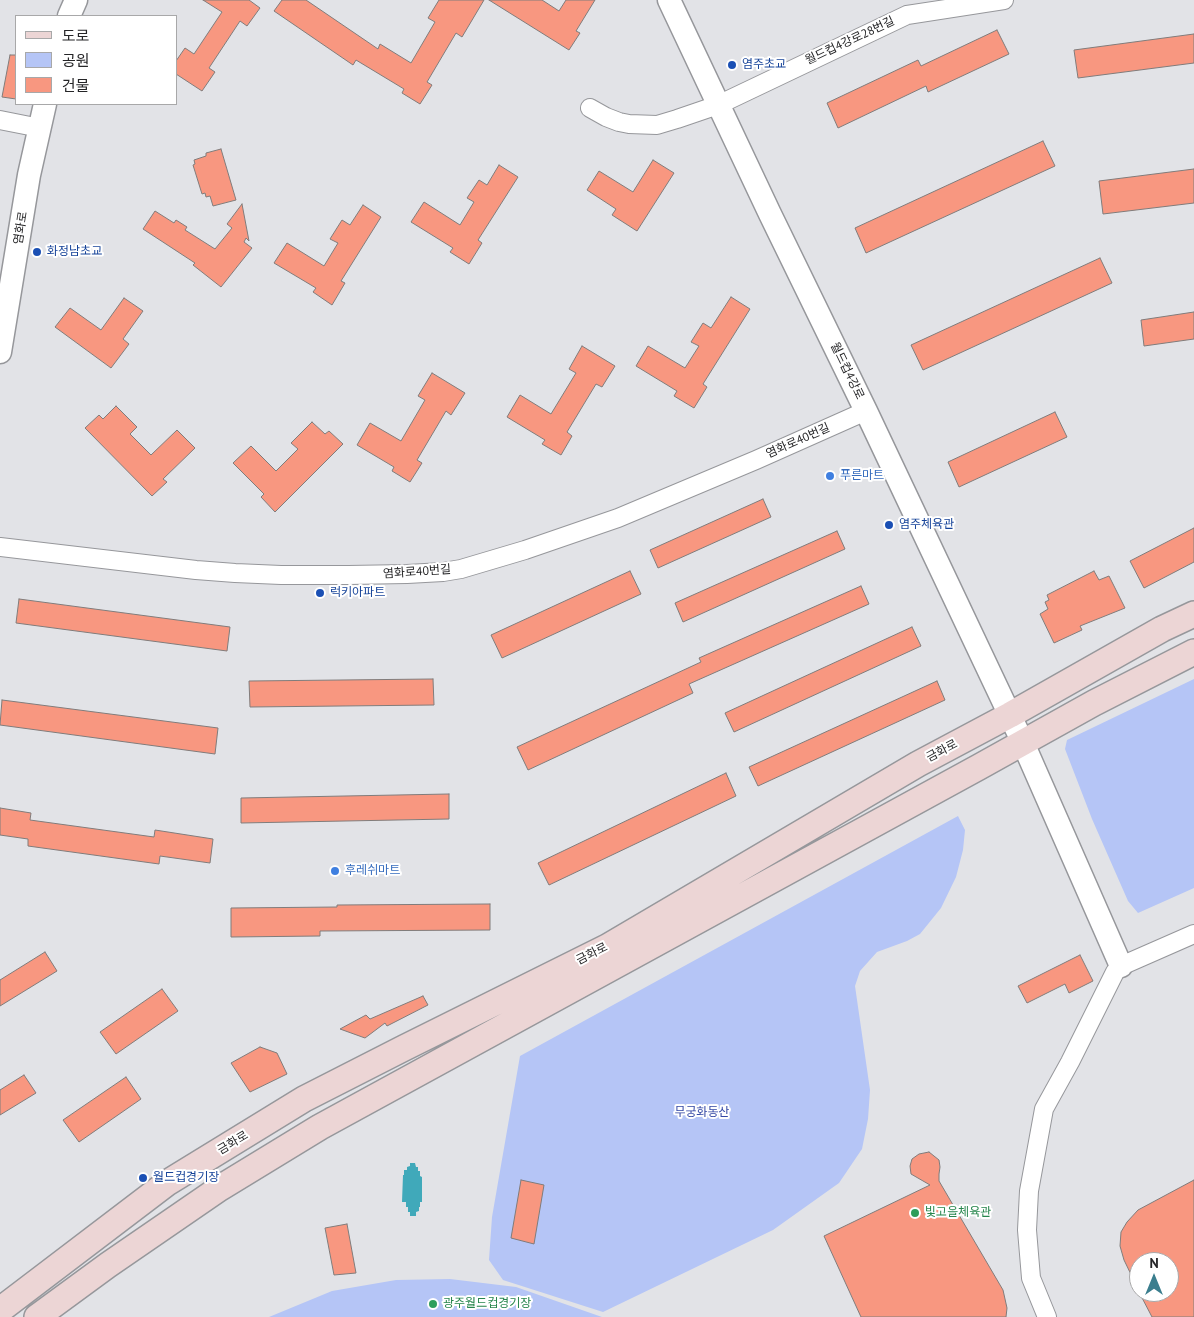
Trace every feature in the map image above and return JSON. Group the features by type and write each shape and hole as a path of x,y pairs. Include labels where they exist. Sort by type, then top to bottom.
{"main road":[{"name":"금화로","path":"0,1310 167,1184 304,1099 607,947 918,764 1010,715 1146,638 1194,614"},
{"name":"금화로","path":"37,1317 108,1265 220,1188 320,1127 1094,703 1194,652"}],"street":[{"path":"69,15 76,0"},
{"name":"월드컵4강로","path":"669,0 1010,715 1120,966"},
{"name":"월드컵4강로28번길","path":"590,108 619,122 656,125 718,105 903,7 1002,0"},
{"name":"염화로","path":"0,352 29,175 45,105"},
{"path":"0,120 40,128"},
{"name":"염화로40번길","path":"0,547 235,573 348,575 443,572 524,550 618,518 866,411"},
{"path":"1047,1317 1031,1278 1027,1230 1029,1191 1044,1109 1115,972 1120,966 1194,934"}],"green space":[{"path":"1194,679 1194,888 1138,913 1128,901 1092,819 1065,749 1067,740"},
{"name":"무궁화동산","path":"958,816 965,830 963,850 956,877 941,908 920,934 877,952 860,971 855,986 870,1090 868,1119 862,1149 839,1183 773,1230 603,1312 503,1280 489,1260 492,1217 520,1056"},
{"name":"광주월드컵경기장","path":"450,1279 516,1287 602,1317 269,1317 332,1291 396,1280"}],"shaded area":[{"path":"410,1163 415,1163 422,1177 422,1202 420,1202 419,1211 416,1212 416,1216 410,1216 406,1202 402,1202 404,1170 407,1170"}],"building":[{"path":"203,0 249,0 260,8 247,26 240,21 209,68 215,72 202,91 178,75 178,58 185,48 194,54 222,12"},
{"path":"282,0 306,0 378,49 380,44 411,63 435,22 428,18 439,0 484,0 462,37 456,33 427,82 432,85 420,104 402,93 404,89 356,60 353,65 274,11"},
{"path":"489,0 542,0 559,11 566,0 595,0 576,31 580,33 569,50"},
{"path":"997,30 1009,54 928,92 926,86 838,128 827,103 918,60 921,66"},
{"path":"1194,34 1194,63 1078,78 1074,50"},
{"path":"10,55 15,55 15,99 2,97"},
{"path":"1043,141 1055,166 866,253 855,228"},
{"path":"221,149 236,200 213,206 210,196 206,197 205,193 202,194 193,165 195,164 194,160 206,156 206,153"},
{"path":"653,160 674,173 637,231 612,215 616,209 587,190 599,171 633,192"},
{"path":"499,165 518,177 478,240 482,243 469,264 450,252 453,248 411,222 424,202 460,225 474,202 467,198 479,180 487,185"},
{"path":"1194,169 1194,203 1103,214 1099,181"},
{"path":"242,204 249,241 246,238 244,242 252,248 221,287 193,265 195,263 143,229 155,211 174,223 176,220 187,227 185,230 215,249 232,228 227,224"},
{"path":"363,205 381,217 341,281 345,283 332,305 313,292 316,288 274,263 287,243 324,266 338,243 330,239 342,220 350,225"},
{"path":"1100,258 1112,283 923,370 911,345"},
{"path":"731,297 750,309 703,384 707,387 694,408 674,396 677,391 636,366 648,346 685,368 699,346 691,342 703,323 711,328"},
{"path":"124,298 143,311 123,339 129,344 111,368 55,327 70,308 101,330"},
{"path":"1194,312 1194,339 1144,346 1141,320"},
{"path":"582,346 615,366 602,387 596,384 567,432 572,436 561,455 542,444 545,440 507,417 520,395 551,414 576,373 569,369"},
{"path":"432,373 465,393 451,415 446,411 417,460 422,463 410,482 392,471 394,467 357,445 370,423 401,441 425,400 418,396"},
{"path":"116,406 137,427 130,434 151,455 177,430 195,448 163,479 167,482 152,496 85,428 99,415 103,419"},
{"path":"1055,412 1067,437 959,487 948,462"},
{"path":"312,422 325,434 329,431 343,444 275,512 261,497 264,494 233,463 251,446 276,471 298,449 291,443"},
{"path":"763,499 771,517 658,568 650,550"},
{"path":"1194,528 1194,562 1144,588 1130,561"},
{"path":"837,531 845,549 683,622 675,603"},
{"path":"630,571 641,594 502,658 491,635"},
{"path":"1094,571 1099,580 1109,576 1125,608 1080,626 1082,630 1054,643 1040,614 1048,609 1045,602 1049,600 1047,595"},
{"path":"861,586 869,604 689,684 693,693 528,770 517,747 701,662 699,658"},
{"path":"19,599 230,627 227,651 16,623"},
{"path":"912,627 921,646 734,732 725,713"},
{"path":"433,679 434,705 250,707 249,681"},
{"path":"937,681 945,700 758,786 749,767"},
{"path":"2,700 218,728 215,754 0,725"},
{"path":"726,773 736,796 549,885 538,863"},
{"path":"449,794 449,819 241,823 241,798"},
{"path":"0,808 31,813 30,820 154,837 155,830 213,839 210,863 160,856 159,864 28,846 28,839 0,835"},
{"path":"490,904 490,930 320,931 320,936 231,937 231,908"},
{"path":"45,952 57,971 0,1006 0,980"},
{"path":"1080,955 1093,981 1069,993 1065,984 1027,1003 1018,986"},
{"path":"162,989 178,1011 116,1054 100,1032"},
{"path":"423,996 428,1005 387,1026 385,1023 365,1038 340,1029 366,1015 370,1019"},
{"path":"260,1047 277,1053 287,1074 250,1092 231,1063"},
{"path":"24,1075 36,1093 0,1115 0,1090"},
{"path":"126,1077 141,1099 79,1142 63,1120"},
{"name":"빛고을체육관","path":"929,1152 939,1160 939,1181 1003,1290 1007,1308 1006,1317 861,1317 824,1236 930,1185 911,1174 910,1166 912,1159 919,1154"},
{"path":"521,1180 544,1185 534,1244 511,1238"},
{"path":"1194,1180 1194,1317 1152,1317 1144,1302 1179,1302 1179,1252 1129,1252 1129,1270 1120,1246 1121,1232 1138,1210"},
{"path":"347,1224 356,1273 334,1275 325,1228"}],"place":[{"name":"염주초교","path":"732,65"},
{"name":"화정남초교","path":"37,252"},
{"name":"푸른마트","path":"830,476"},
{"name":"염주체육관","path":"889,525"},
{"name":"럭키아파트","path":"320,593"},
{"name":"후레쉬마트","path":"335,871"},
{"name":"월드컵경기장","path":"143,1178"},
{"name":"빛고을체육관","path":"915,1213"},
{"name":"광주월드컵경기장","path":"433,1304"}]}
